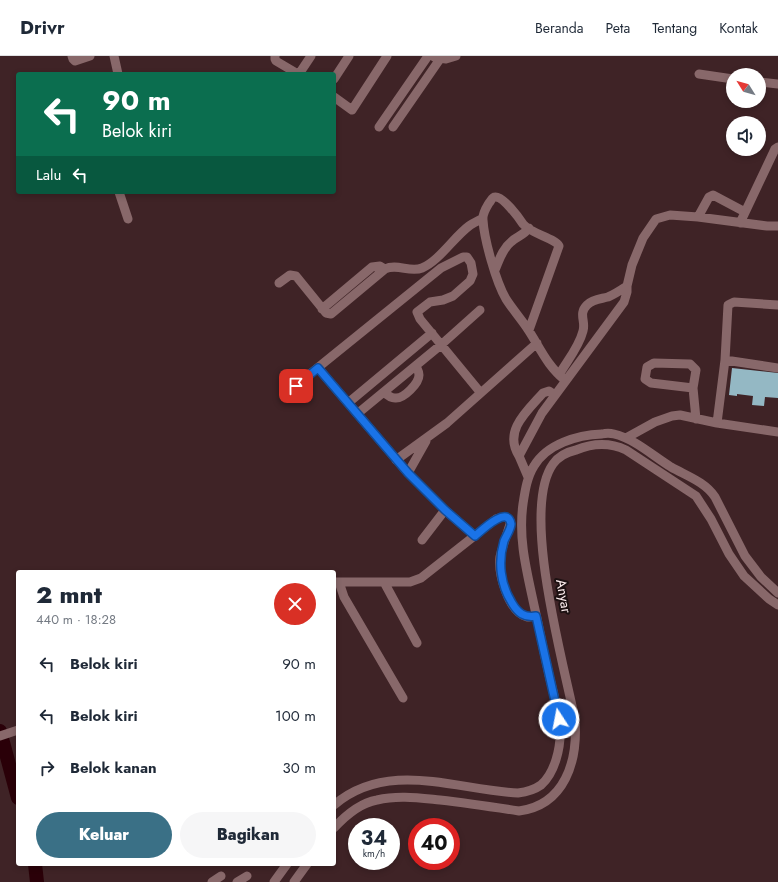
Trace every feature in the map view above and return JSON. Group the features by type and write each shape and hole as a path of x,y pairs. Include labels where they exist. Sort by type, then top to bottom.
{"street":[{"path":"72,56 72,60 75,62 90,56"},
{"path":"114,56 118,72"},
{"path":"275,56 276,60 295,72"},
{"path":"299,72 311,56"},
{"path":"336,76 349,56"},
{"path":"336,99 352,110 387,56"},
{"path":"379,127 428,56"},
{"path":"393,127 437,57 446,59 456,56"},
{"path":"699,74 726,78"},
{"path":"766,83 778,84"},
{"path":"740,223 775,149 778,147"},
{"path":"120,194 128,219"},
{"path":"698,217 711,195 745,212"},
{"path":"529,330 559,246 556,242 529,228 506,203 498,197 493,198 487,206 482,218 489,254 506,299 529,330 548,362 562,377"},
{"path":"562,377 624,302 627,292 626,286 632,265 644,238 655,221 670,215 778,226"},
{"path":"279,283 290,275 293,275 322,309 326,313 331,314 389,266 421,268 445,250 469,226 482,218"},
{"path":"495,270 508,244 512,240 524,235 529,228"},
{"path":"284,395 441,268 463,257 467,257 471,263 474,274 470,281 453,296 443,300 430,302 417,312 420,319 480,392"},
{"path":"322,309 374,266 380,266 385,269"},
{"path":"355,282 361,289"},
{"path":"519,456 542,413 555,395 582,336 584,329 582,314 587,305 596,300 608,297 626,286"},
{"path":"717,423 725,360 727,310 729,304 734,302 778,304"},
{"path":"357,414 416,366 480,310"},
{"path":"348,402 432,333"},
{"path":"396,460 447,423 536,343"},
{"path":"725,360 778,368"},
{"path":"694,388 651,383 645,379 647,367 654,363 690,364 696,370 694,388 696,419"},
{"path":"384,392 395,398 399,398 405,394 417,382 419,376 416,366"},
{"path":"318,368 408,473 445,510 475,536"},
{"path":"528,477 515,449 514,433 518,422 543,393 549,391 555,395"},
{"path":"626,438 655,422 680,415 717,423 778,432"},
{"path":"610,444 613,433"},
{"path":"336,803 348,794 360,788 389,781 414,779 518,793 528,791 541,784 547,778 554,763 560,730 557,708 536,616 522,545 523,505 528,477 539,459 555,447 584,435 613,433 626,438 709,489 723,510 745,556 762,577 778,592"},
{"path":"408,473 428,438"},
{"name":"Anyar","path":"336,826 345,817 364,805 380,799 397,797 519,811 532,808 550,797 558,790 567,778 572,761 576,733 575,720 549,598 540,540 544,482 552,465 557,459 570,451 591,445 610,444 626,450 696,496 712,519 729,554 744,576 769,599 778,605"},
{"path":"422,540 445,510"},
{"path":"712,519 723,510"},
{"path":"403,698 336,582 410,582 421,578 496,518 504,517 508,518 511,526 505,539 501,555 501,576 508,598 514,607 524,616 536,616"},
{"path":"384,582 417,643"},
{"path":"533,601 549,598"},
{"path":"0,736 16,731"},
{"path":"274,882 286,866"},
{"path":"294,882 306,866"},
{"path":"212,882 221,876"},
{"path":"237,882 247,876"}],"building":[{"path":"732,368 778,373 778,398 765,397 764,406 752,405 753,396 737,394 737,396 729,395"}],"waterway":[{"path":"0,731 16,791"},
{"path":"35,866 37,882"}],"route":[{"path":"296,386 318,368 408,473 445,510 475,536 496,518 508,518 511,526 505,539 500,559 501,576 508,598 514,607 524,616 536,616 559,719"}]}
